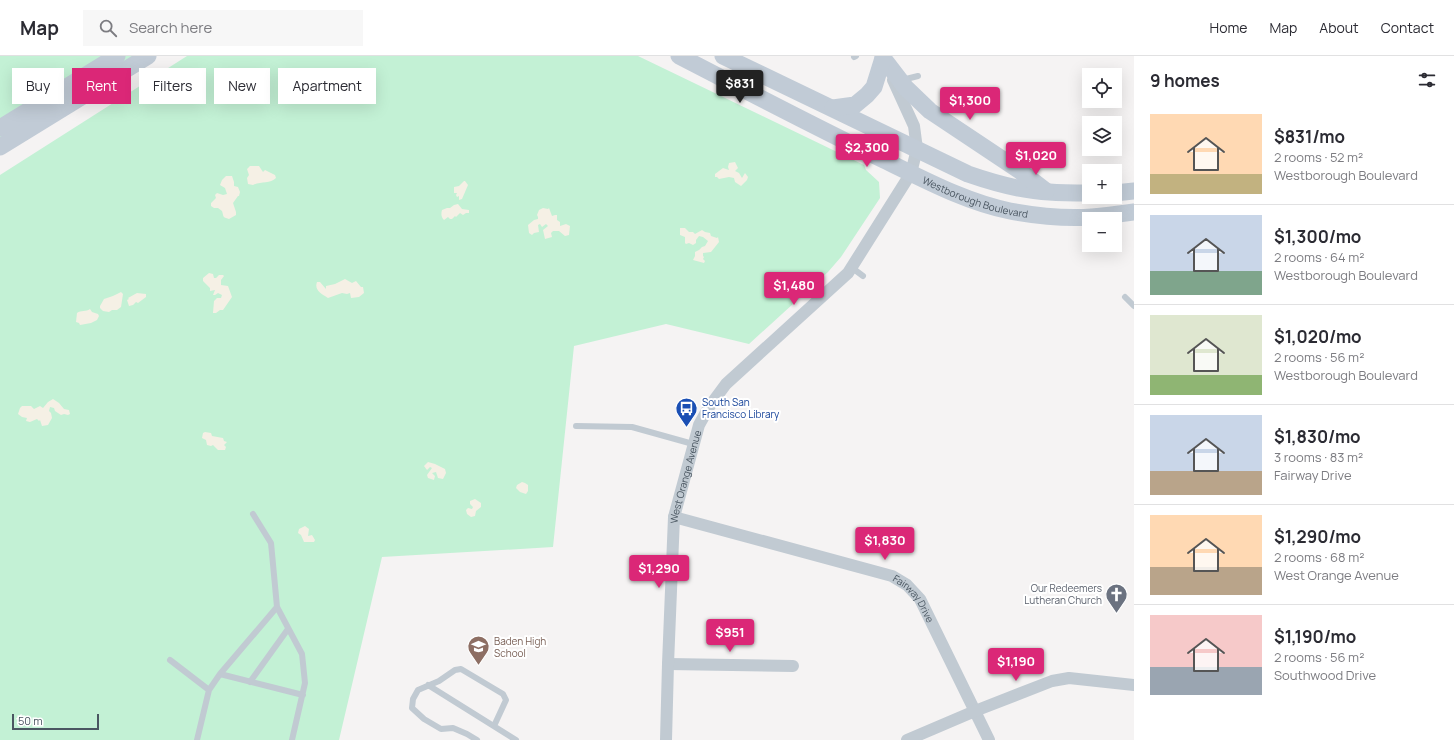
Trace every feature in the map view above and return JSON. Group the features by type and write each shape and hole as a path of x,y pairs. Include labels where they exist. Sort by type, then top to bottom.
{"main road":[{"path":"0,128 117,56"},
{"path":"0,147 148,56"},
{"name":"Westborough Boulevard","path":"679,56 822,130 960,196 984,204 1033,215 1092,217 1134,212"},
{"name":"Westborough Boulevard","path":"723,56 968,174 1014,188 1048,192 1082,193"},
{"path":"833,108 855,105 867,95 874,87 882,57"},
{"path":"882,57 900,80 930,111 1048,192"},
{"path":"1122,192 1134,191"}],"street":[{"path":"882,57 914,126 917,149"},
{"name":"West Orange Avenue","path":"666,740 674,517 699,425 726,384 848,273 911,173 917,149"},
{"name":"Fairway Drive","path":"674,517 892,576 908,585 920,599 989,740"},
{"path":"668,664 793,666"},
{"path":"907,740 975,711 1052,681 1069,678 1134,685"}],"lane":[{"path":"900,80 918,76"},
{"path":"851,267 863,276"},
{"path":"1125,297 1134,306"},
{"path":"576,426 632,427 693,444"},
{"path":"254,514 271,543 277,607 302,654 305,683 292,740"},
{"path":"197,740 209,690 220,674 277,607"},
{"path":"250,682 288,629"},
{"path":"170,660 209,690"},
{"path":"477,740 453,728 441,729 424,719 412,708 413,699 418,690 439,681 455,670 461,669 503,694 506,700 505,705 494,726"},
{"path":"220,674 303,695"},
{"path":"428,685 516,740"}],"green space":[{"path":"0,56 139,56 122,68 72,68 72,103 0,153"},
{"path":"187,56 638,56 864,165 866,170 879,182 880,198 841,257 828,272 749,344 666,324 574,346 553,547 382,557 339,740 0,740 0,175 112,104 131,104 131,92 139,87 139,104 206,104 206,68 168,68"}],"sand":[{"path":"735,162 738,168 735,171 739,173 742,178 745,173 748,177 741,186 735,182 734,178 729,177 719,179 715,177 715,174 723,168 729,170 729,163"},
{"path":"250,166 259,166 263,172 265,170 275,175 276,178 268,182 253,185 248,184 247,178 249,175 247,169"},
{"path":"226,176 232,176 234,186 238,187 240,192 239,196 233,203 236,215 229,219 223,216 222,211 218,208 211,206 211,203 216,198 215,195 217,193 223,195 227,194 225,188 220,185"},
{"path":"464,181 468,185 462,199 459,200 459,196 457,197 456,195 457,193 454,193 454,187 459,186"},
{"path":"458,204 462,209 469,210 469,213 463,215 460,213 452,219 448,217 444,220 442,218 442,210"},
{"path":"549,208 552,216 557,215 557,220 560,222 560,226 566,224 570,226 569,235 565,236 559,231 553,231 551,233 552,237 545,239 543,230 548,226 546,224 542,227 540,224 538,225 539,232 532,235 529,233 528,225 534,220 538,219 537,215 539,210"},
{"path":"680,228 685,228 689,232 693,232 695,234 702,230 710,233 711,236 718,237 719,242 711,252 703,253 704,263 693,260 695,252 705,246 708,241 699,236 696,243 693,245 689,243 686,244 685,237 680,235"},
{"path":"209,273 213,274 214,278 219,275 224,276 221,280 221,285 228,286 232,297 223,310 216,313 213,313 214,301 217,298 221,298 222,295 218,293 213,295 215,290 210,291 210,288 203,281 203,278"},
{"path":"345,279 352,283 356,281 361,287 363,287 364,293 359,297 351,298 350,293 342,293 328,298 317,290 316,287 317,282 320,282 326,289 326,286 335,284"},
{"path":"121,292 123,294 121,307 117,310 112,310 109,312 103,311 100,308 104,299"},
{"path":"137,293 146,294 146,297 138,303 136,302 129,306 127,300 129,299 128,298"},
{"path":"90,309 92,312 98,314 99,316 97,320 80,325 76,322 77,313"},
{"path":"53,399 64,409 69,410 70,414 61,415 55,411 54,408 50,407 49,411 52,418 48,425 42,426 40,420 39,421 37,419 30,422 26,421 27,418 18,414 22,406 31,406 34,409 40,406 43,408"},
{"path":"203,433 211,433 212,436 223,438 224,441 227,442 224,445 226,447 225,450 218,450 213,445 207,445 206,440 202,438"},
{"path":"428,462 445,469 446,473 443,479 438,478 436,472 432,473 435,476 434,480 428,478 427,475 432,468 430,467 427,470 424,466"},
{"path":"522,482 528,485 528,491 526,494 520,492 516,488 517,485"},
{"path":"475,499 481,503 481,507 476,511 475,516 471,517 467,514 466,510 468,508 472,509 473,507 470,504 470,501"},
{"path":"305,526 309,529 308,536 312,535 315,540 314,542 304,542 301,535 298,533 299,529"}],"place":[{"name":"South San Francisco Library","path":"686,428"},
{"name":"Our Redeemers Lutheran Church","path":"1117,614"},
{"name":"Baden High School","path":"479,666"}]}
